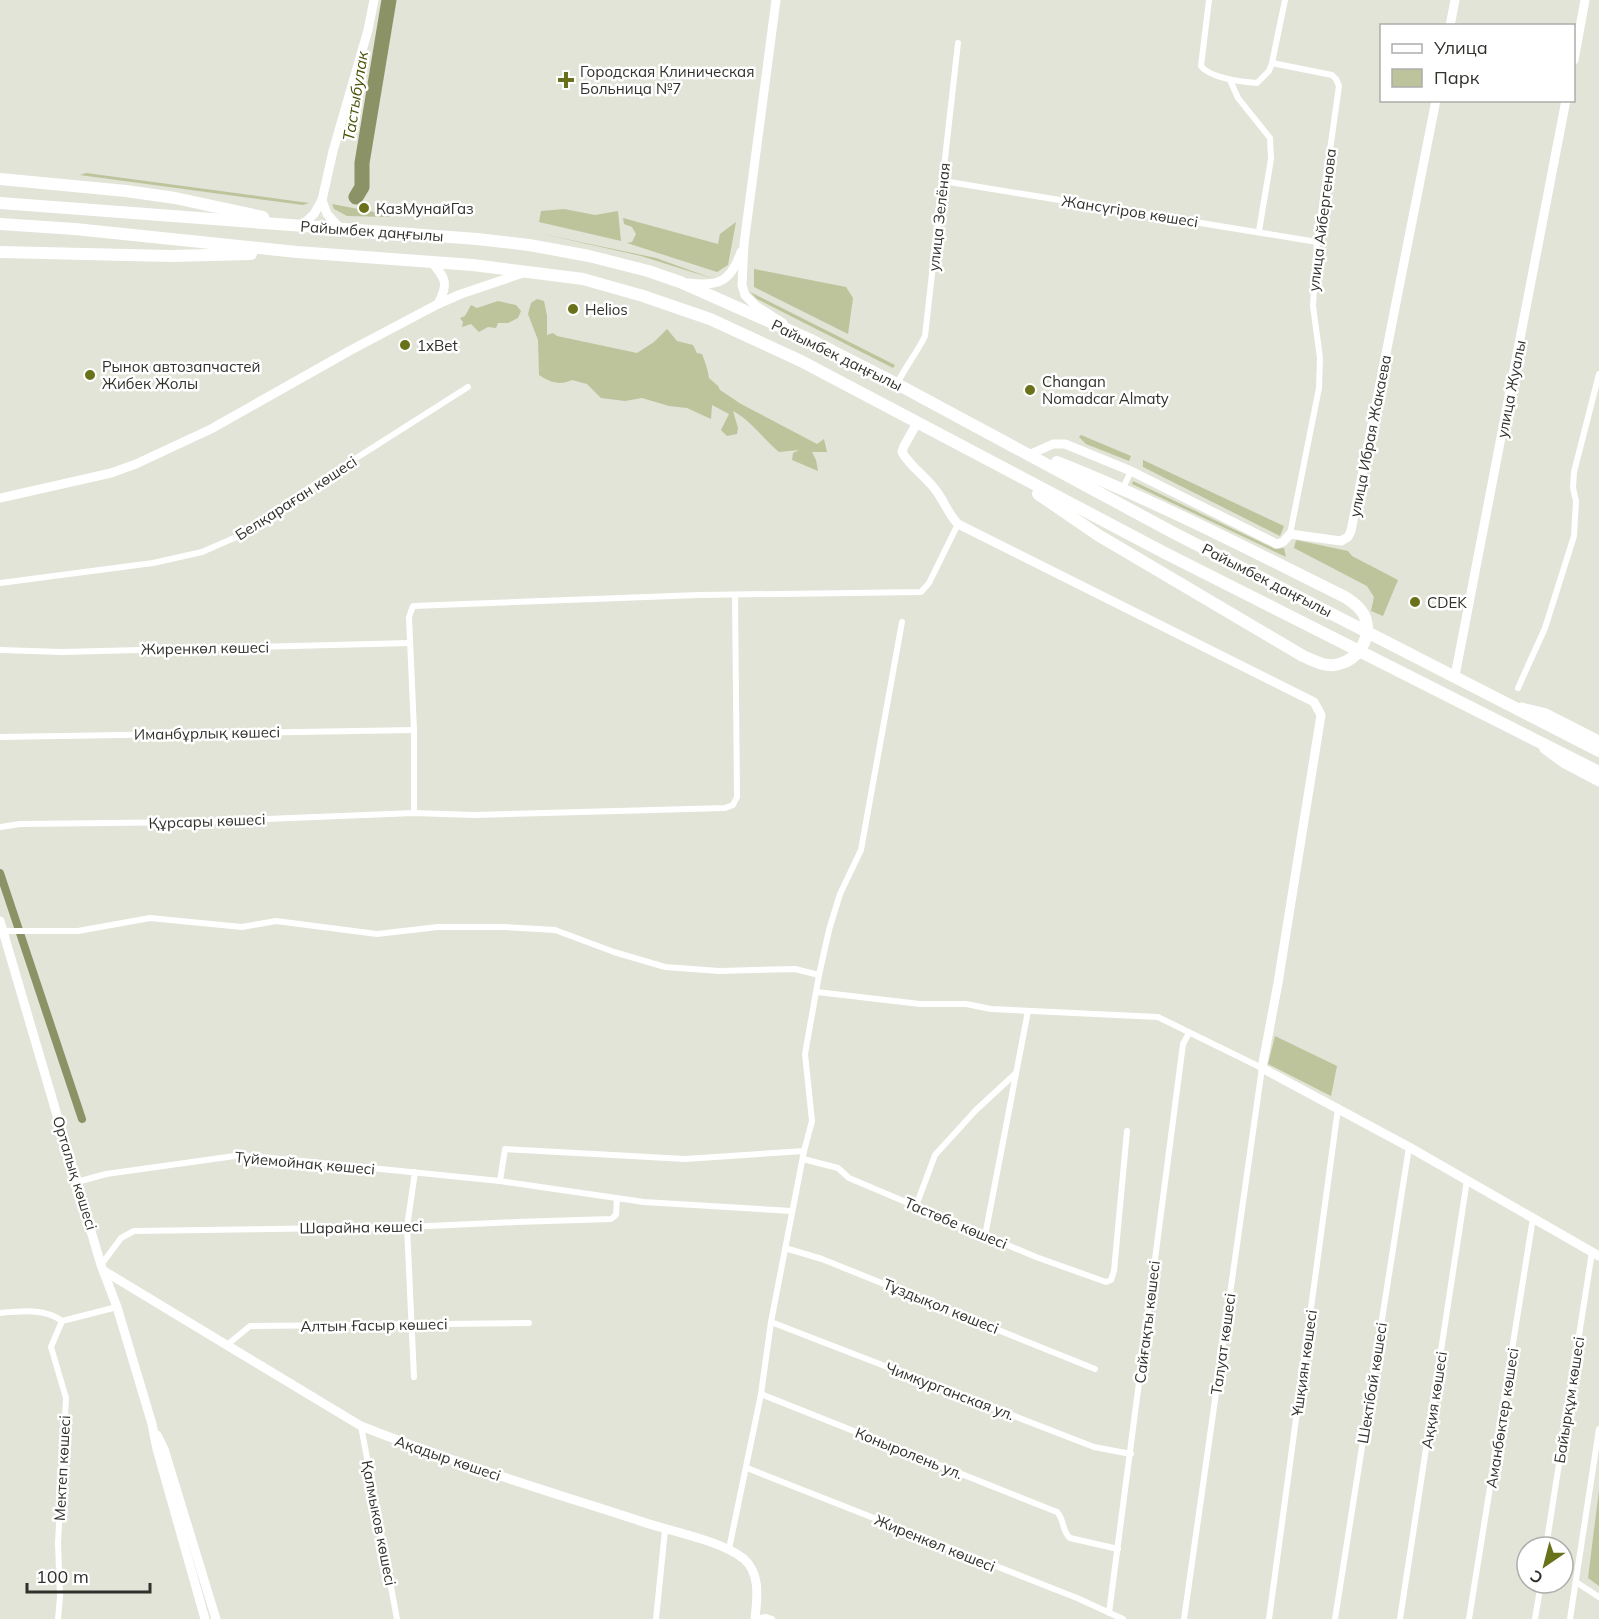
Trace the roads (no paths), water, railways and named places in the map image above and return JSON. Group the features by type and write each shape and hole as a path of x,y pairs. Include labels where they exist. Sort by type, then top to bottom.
{"highway":[{"path":"0,179 198,201 302,226"},
{"name":"Райымбек даңғылы","path":"0,202 529,245 588,256 680,282 811,340 1172,532 1599,751"},
{"name":"Райымбек даңғылы","path":"0,224 528,271 583,279 643,296 710,319 801,361 1163,552 1599,772"},
{"path":"0,252 171,256 297,252"},
{"path":"995,464 1098,535 1303,656 1321,664 1338,665 1350,660 1362,648 1367,635 1366,620 1359,606 1345,597 1123,488 1006,442"}],"street":[{"path":"302,226 314,214 322,200 374,0"},
{"path":"776,0 744,244 742,285 745,295 756,306 811,340"},
{"path":"1209,0 1201,66 1204,70 1230,80 1257,83 1269,71 1272,63 1285,0"},
{"path":"1450,24 1455,0"},
{"path":"1575,55 1585,0"},
{"name":"улица Зелёная","path":"897,384 905,366 918,350 925,336 958,43"},
{"name":"улица Айбергенова","path":"1272,63 1332,75 1339,86 1317,242 1313,306 1320,358 1319,388 1290,534"},
{"path":"1230,80 1238,98 1270,138 1271,159 1259,231"},
{"name":"улица Ибрая Жакаева","path":"1131,471 1277,544 1283,542 1290,534 1341,541 1348,537 1436,102"},
{"name":"улица Жуалы","path":"1455,676 1566,102"},
{"name":"Жансүгіров көшесі","path":"943,181 1317,242"},
{"path":"322,200 327,214 340,229"},
{"path":"680,282 706,285 716,284 726,279 738,262 744,244"},
{"path":"431,261 446,282 438,304"},
{"path":"0,498 111,473 136,464 230,418 438,304 528,271"},
{"path":"1518,688 1545,628 1574,536 1576,501 1573,488 1574,472 1599,374"},
{"name":"Белқараған көшесі","path":"0,584 153,562 202,552 242,535 314,485 468,387"},
{"path":"917,423 902,452 908,462 937,492 958,524 1314,702 1321,715 1262,1068"},
{"path":"1034,453 1053,444 1065,444 1131,471 1123,488"},
{"path":"414,813 414,730 409,617 411,609 416,605 921,592 929,583 958,524"},
{"name":"Құрсары көшесі","path":"0,827 20,824 195,822 414,813 474,815 725,808 733,805 737,797 735,595"},
{"path":"729,1548 761,1394 771,1322 792,1210 812,1121 805,1054 819,975 840,894 861,849 903,622"},
{"name":"Жиренкөл көшесі","path":"0,650 62,652 411,643"},
{"path":"1509,704 1546,713 1599,740"},
{"name":"Иманбұрлық көшесі","path":"0,737 414,730"},
{"path":"1528,736 1563,763 1599,782"},
{"path":"3,931 78,931 150,918 242,927 276,921 377,934 438,927 505,927 555,930 614,952 665,967 719,971 795,969 819,975"},
{"name":"Орталық көшесі","path":"0,921 152,1424 205,1619"},
{"path":"817,992 920,1004 966,1004 991,1009 1158,1017 1338,1108 1596,1254"},
{"path":"985,1236 1028,1011"},
{"name":"Сайғақты көшесі","path":"1109,1613 1183,1044 1189,1033"},
{"name":"Талуат көшесі","path":"1184,1619 1262,1068"},
{"path":"916,1206 935,1155 976,1110 1016,1074"},
{"name":"Ұшқиян көшесі","path":"1269,1619 1338,1108"},
{"name":"Тастөбе көшесі","path":"803,1160 838,1168 849,1178 985,1236 1098,1281 1106,1282 1112,1280 1114,1271 1127,1131"},
{"name":"Шектібай көшесі","path":"1335,1619 1409,1147"},
{"path":"500,1181 505,1149 685,1159 804,1151"},
{"name":"Түйемойнақ көшесі","path":"77,1182 106,1174 242,1155 500,1181 565,1192 715,1207 792,1210"},
{"path":"414,1377 407,1227 415,1173"},
{"name":"Аққия көшесі","path":"1400,1619 1467,1180"},
{"name":"Шарайна көшесі","path":"103,1268 121,1238 134,1231 407,1227 611,1219 616,1215 617,1197"},
{"name":"Аманбөктер көшесі","path":"1469,1619 1533,1218"},
{"name":"Тұздықол көшесі","path":"785,1248 822,1259 1095,1369"},
{"name":"Байырқұм көшесі","path":"1548,1535 1596,1254"},
{"name":"Ақадыр көшесі","path":"103,1268 361,1426 396,1440 665,1530 729,1548 745,1560 753,1573 757,1587 755,1619 772,1619"},
{"path":"0,1313 23,1311 54,1315 62,1321 117,1306"},
{"name":"Мектеп көшесі","path":"58,1619 60,1597 58,1543 66,1398 51,1347 62,1321"},
{"name":"Чимкурганская ул.","path":"771,1322 1066,1437 1094,1447 1131,1454"},
{"name":"Алтын Ғасыр көшесі","path":"227,1345 250,1326 529,1323"},
{"name":"Коныролень ул.","path":"761,1394 1057,1512 1062,1519 1063,1529 1070,1538 1091,1545 1118,1549"},
{"name":"Орталық көшесі","path":"152,1424 164,1449 216,1619"},
{"name":"Қалмыков көшесі","path":"361,1426 397,1619"},
{"path":"1570,1619 1599,1430"},
{"name":"Жиренкөл көшесі","path":"747,1468 1077,1598 1123,1619"},
{"path":"656,1619 665,1530"},
{"path":"1576,1582 1599,1598"},
{"path":"1535,1619 1538,1595"}],"waterway":[{"name":"Тастыбулак","path":"356,197 362,187 362,163 389,0"},
{"path":"0,873 82,1119"}],"place":[{"name":"Городская Клиническая Больница №7","path":"566,80"},
{"name":"КазМунайГаз","path":"364,208"},
{"name":"Helios","path":"573,309"},
{"name":"1xBet","path":"405,345"},
{"name":"Рынок автозапчастей Жибек Жолы","path":"90,375"},
{"name":"Changan Nomadcar Almaty","path":"1030,390"},
{"name":"CDEK","path":"1415,602"}]}
